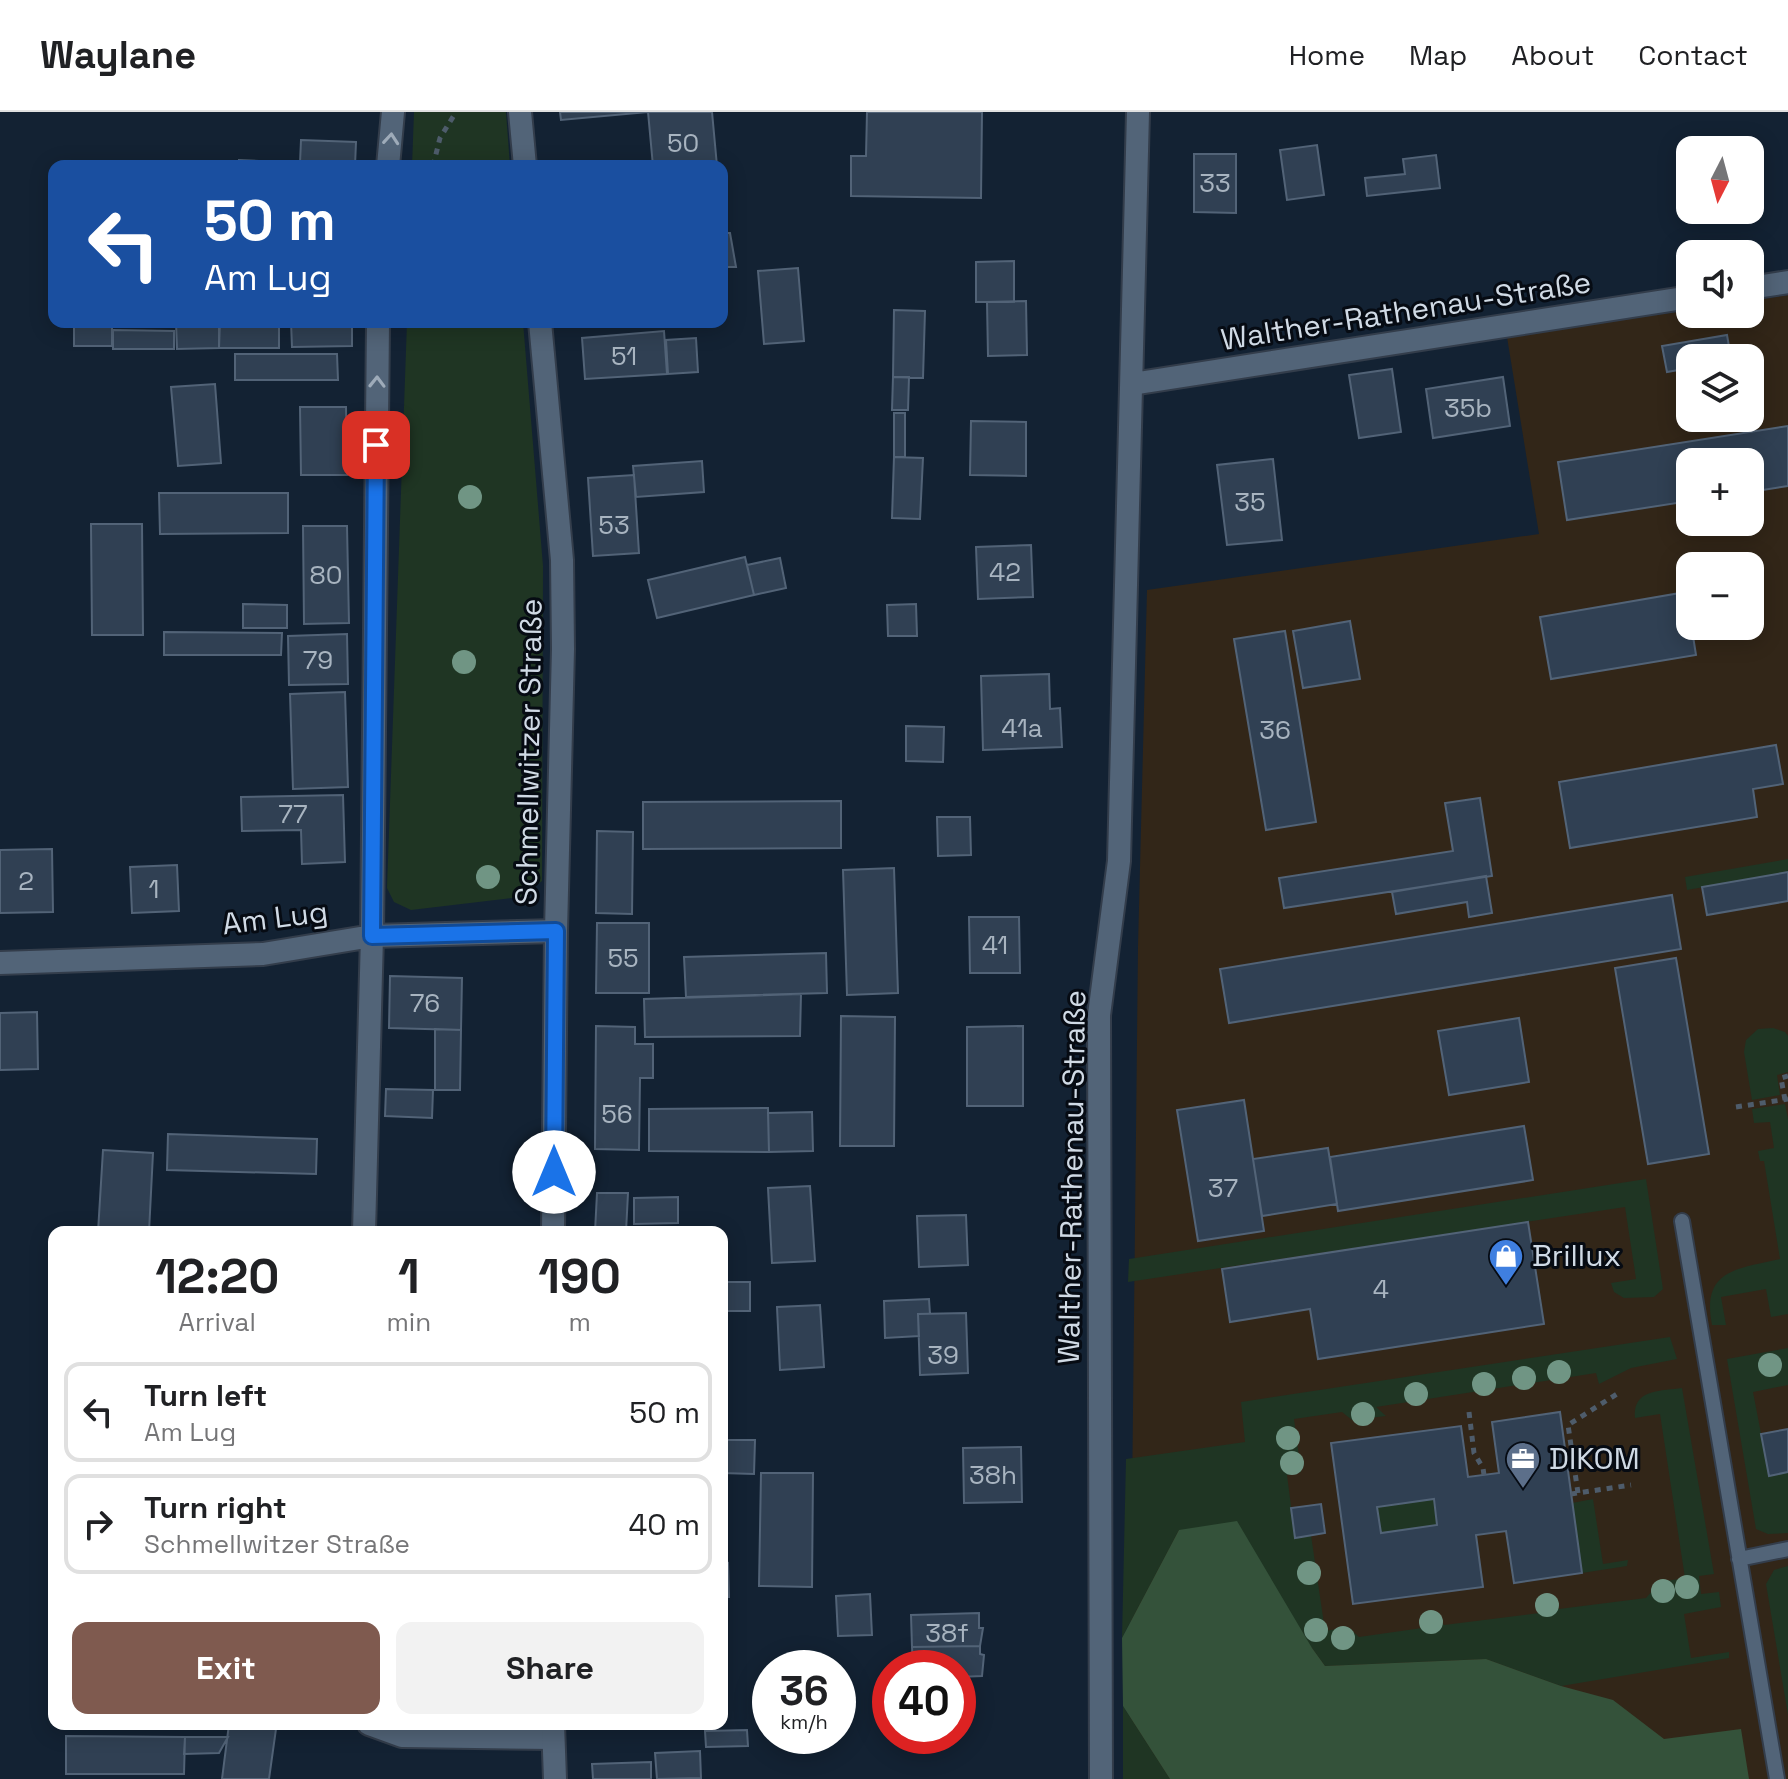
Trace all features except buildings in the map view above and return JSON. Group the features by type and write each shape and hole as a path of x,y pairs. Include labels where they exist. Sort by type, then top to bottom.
{"street":[{"path":"389,160 393,112"},
{"path":"520,112 524,160"},
{"name":"Walther-Rathenau-Straße","path":"1101,1779 1099,1015 1119,861 1138,112"},
{"path":"1764,286 1788,282"},
{"name":"Walther-Rathenau-Straße","path":"1132,384 1676,299"},
{"path":"364,1226 372,936 378,328"},
{"name":"Schmellwitzer Straße","path":"541,328 562,560 553,1226"},
{"name":"Am Lug","path":"0,963 263,954 372,936 556,931"},
{"path":"386,1730 402,1736 553,1731 555,1779"}],"lane":[{"path":"1682,1221 1777,1779"},
{"path":"1739,1559 1788,1549"}],"path":[{"path":"434,160 440,138 456,112"},
{"path":"1736,1107 1786,1099 1781,1078 1788,1076"},
{"path":"1533,1258 1584,1250"},
{"path":"1620,1392 1568,1425 1574,1493 1631,1485"},
{"path":"1469,1412 1474,1453 1484,1475"}],"shaded area":[{"path":"1788,295 1788,1779 1129,1779 1138,947 1147,590 1539,534 1507,337 1676,312 1676,328 1764,328 1764,299"}],"green space":[{"path":"414,112 506,112 510,160 412,160"},
{"path":"407,328 523,328 543,566 542,881 521,897 411,910 394,902 387,888"},
{"path":"1788,859 1788,872 1687,890 1685,877"},
{"path":"1773,1028 1788,1036 1788,1072 1777,1075 1780,1095 1752,1100 1744,1052 1746,1040 1758,1029"},
{"path":"1785,1104 1788,1119 1788,1314 1771,1317 1766,1289 1721,1297 1726,1325 1712,1325 1710,1306 1712,1292 1718,1282 1737,1270 1780,1259 1764,1161 1760,1161 1758,1151 1774,1148 1770,1122 1754,1123 1752,1109"},
{"path":"1646,1179 1663,1289 1654,1297 1624,1298 1614,1292 1611,1283 1636,1279 1625,1207 1128,1282 1129,1259"},
{"path":"1670,1337 1677,1359 1631,1368 1599,1384 1596,1373 1376,1407 1386,1416 1352,1420 1342,1412 1294,1419 1301,1472 1287,1475 1295,1537 1311,1535 1325,1631 1348,1627 1359,1637 1422,1628 1425,1617 1435,1615 1444,1625 1539,1613 1541,1601 1550,1600 1559,1609 1646,1598 1660,1582 1685,1578 1660,1414 1635,1418 1635,1409 1638,1402 1650,1393 1682,1388 1714,1574 1699,1576 1701,1594 1719,1592 1721,1607 1684,1614 1691,1658 1729,1652 1729,1658 1561,1686 1486,1659 1325,1666 1312,1648 1179,1530 1122,1638 1126,1459 1245,1442 1241,1402"},
{"path":"1788,1348 1788,1385 1753,1392 1769,1475 1788,1472 1788,1533 1768,1534 1756,1529 1727,1359"},
{"path":"1434,1499 1437,1525 1381,1533 1377,1507"},
{"path":"1593,1499 1603,1564 1628,1560 1627,1566 1582,1573 1572,1503"},
{"path":"1237,1521 1325,1666 1486,1659 1561,1686 1613,1700 1664,1739 1741,1729 1749,1779 1170,1779 1123,1706 1122,1638 1179,1530"},
{"path":"1788,1566 1788,1715 1766,1584 1774,1570"},
{"path":"1123,1706 1170,1779 1123,1779"}],"place":[{"name":"Brillux","path":"1506,1287"},
{"name":"DIKOM","path":"1523,1490"}],"route":[{"path":"376,445 372,936 556,931 554,1172"}]}
